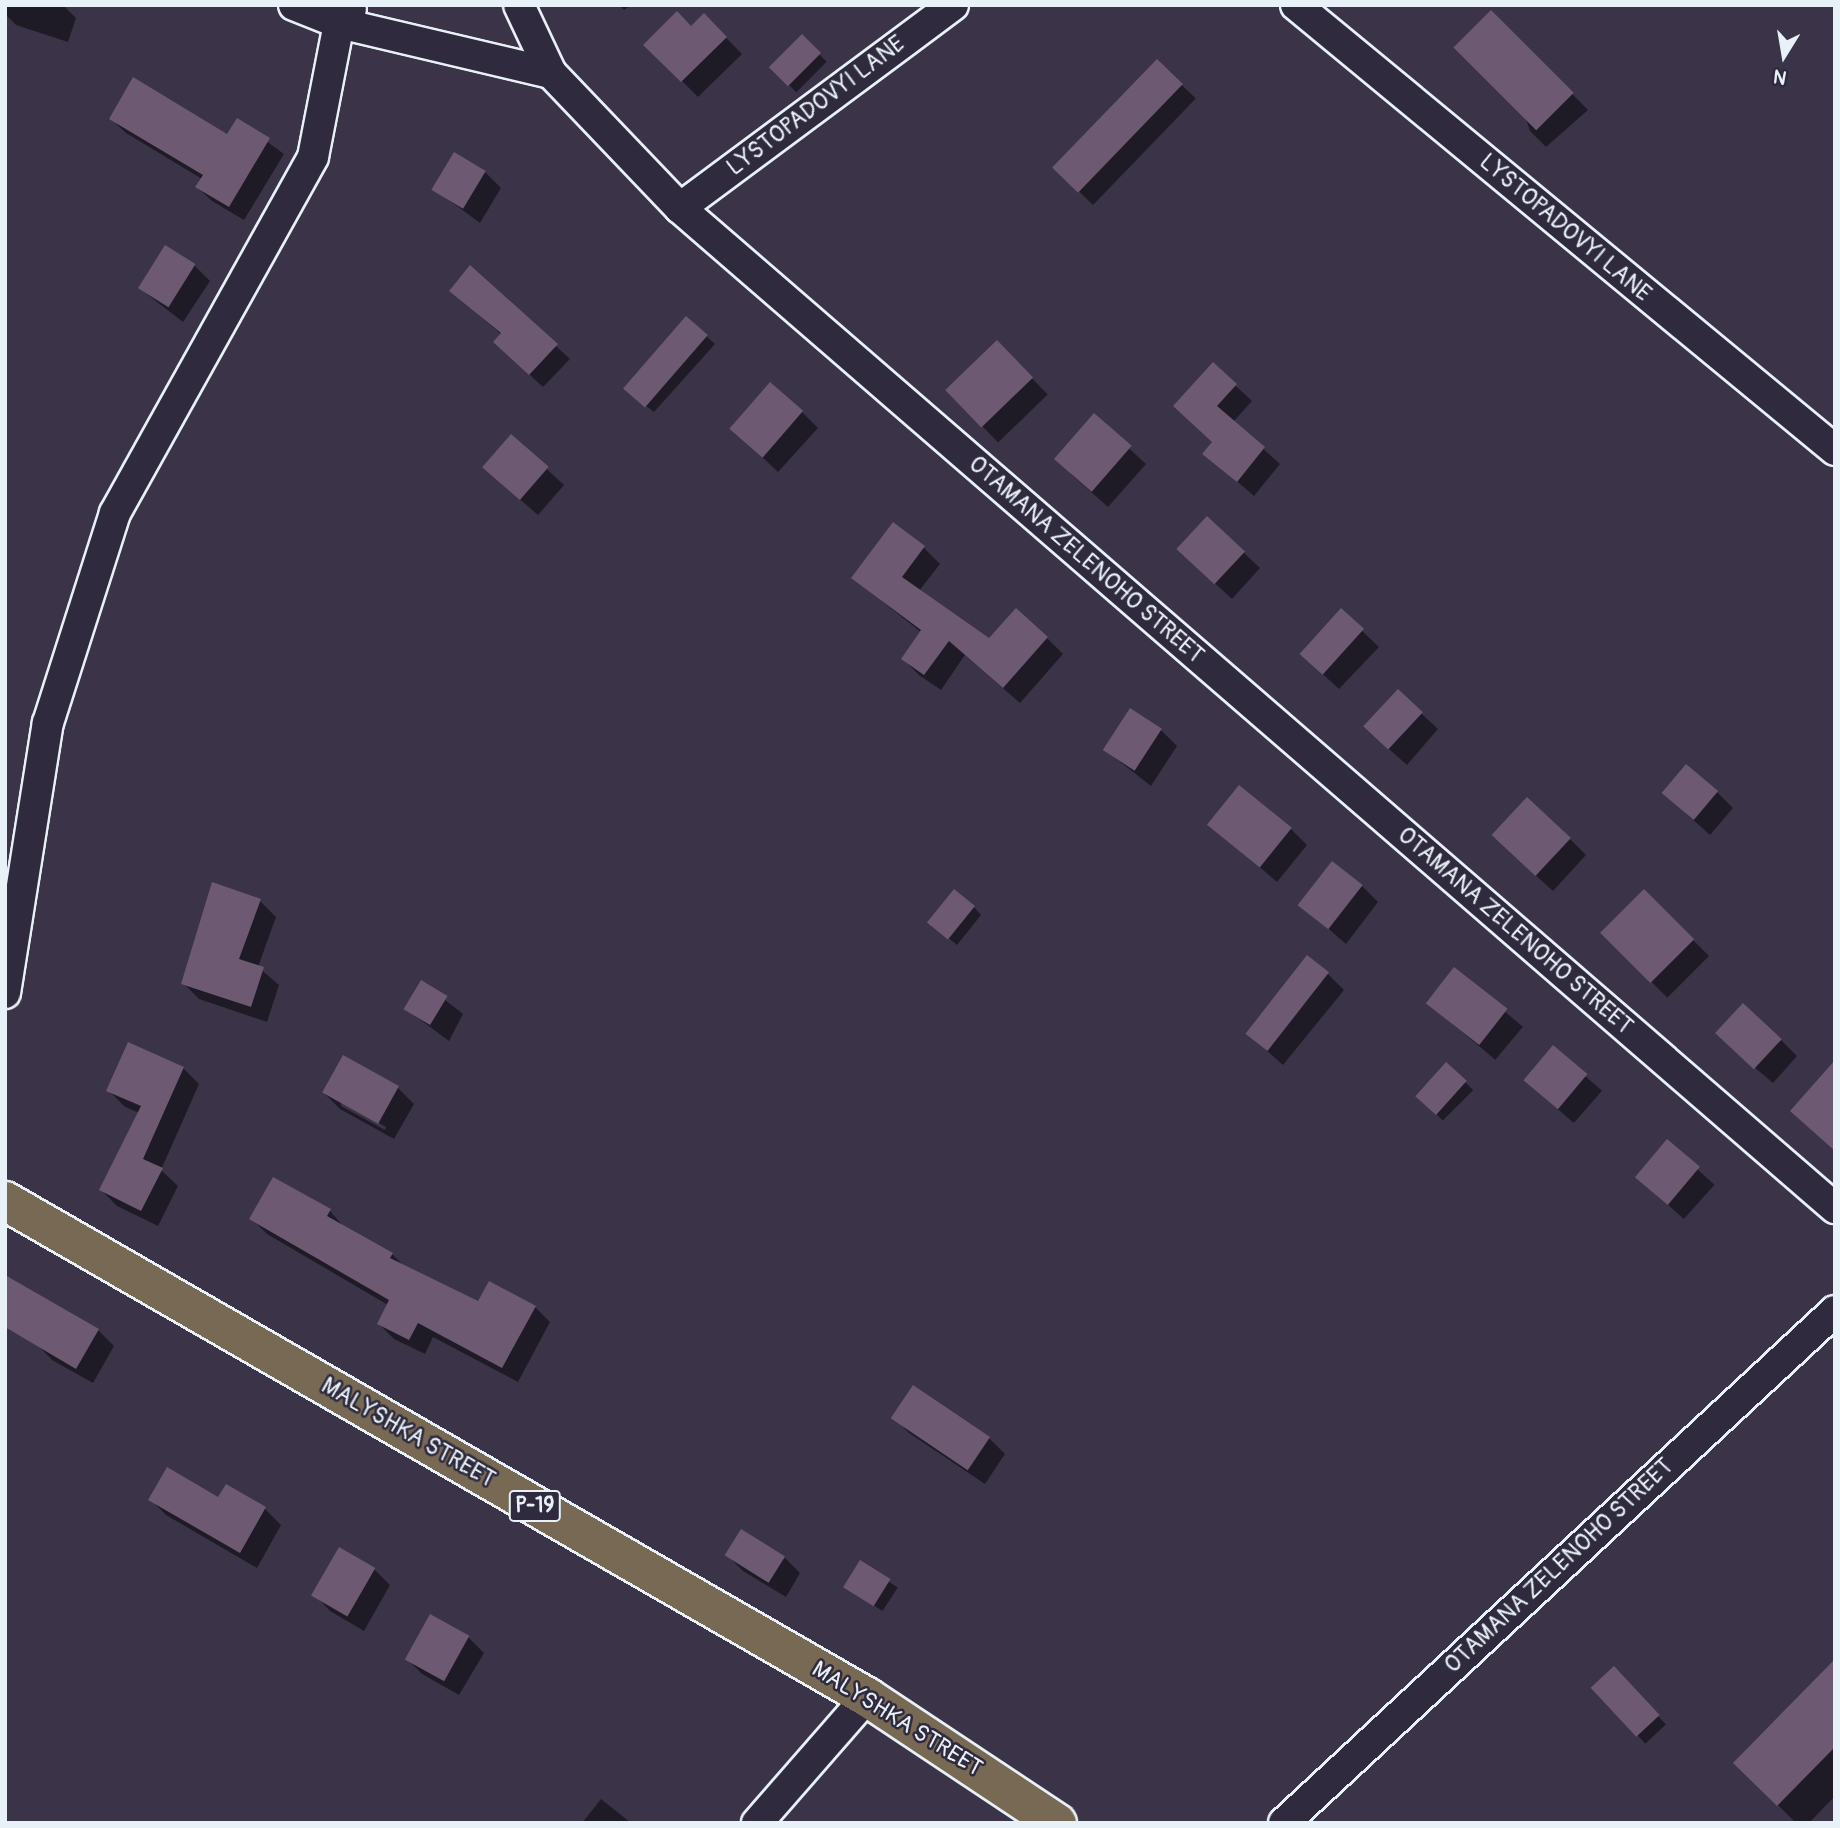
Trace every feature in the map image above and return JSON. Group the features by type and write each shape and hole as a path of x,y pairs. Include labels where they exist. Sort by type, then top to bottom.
{"main road":[{"name":"MALYSHKA STREET","path":"5,1201 867,1697 1058,1823"}],"street":[{"path":"295,5 346,14 551,73"},
{"path":"519,5 551,73"},
{"name":"LYSTOPADOVYI LANE","path":"680,208 953,5"},
{"name":"LYSTOPADOVYI LANE","path":"1296,5 1835,450"},
{"path":"5,993 48,723 115,513 313,158 346,14"},
{"name":"OTAMANA ZELENOHO STREET","path":"551,73 680,208 1835,1208"},
{"name":"OTAMANA ZELENOHO STREET","path":"1284,1823 1835,1311"},
{"path":"757,1823 867,1697"}],"building":[{"path":"1491,10 1574,93 1536,130 1454,47"},
{"path":"677,11 691,26 704,13 727,37 681,82 643,45"},
{"path":"802,34 821,53 788,86 769,67"},
{"path":"1157,59 1183,84 1078,193 1052,168"},
{"path":"133,77 227,134 237,118 270,138 229,207 195,187 203,175 109,119"},
{"path":"454,152 486,171 463,209 431,190"},
{"path":"165,245 196,264 169,307 138,288"},
{"path":"470,265 558,344 529,375 493,342 501,333 449,291"},
{"path":"686,316 708,335 645,407 623,388"},
{"path":"997,340 1033,377 981,427 945,390"},
{"path":"1213,362 1237,384 1217,406 1265,447 1237,482 1202,454 1212,442 1173,406"},
{"path":"770,382 803,411 763,458 729,429"},
{"path":"1094,413 1132,446 1092,492 1054,459"},
{"path":"511,434 549,467 520,500 482,467"},
{"path":"1207,516 1245,551 1214,584 1176,549"},
{"path":"893,522 925,546 902,577 989,638 1016,608 1048,637 1003,688 949,641 924,675 901,659 921,630 851,578"},
{"path":"1341,608 1364,629 1323,675 1300,654"},
{"path":"1398,689 1423,712 1388,749 1363,726"},
{"path":"1130,708 1162,729 1135,771 1103,750"},
{"path":"1686,764 1718,791 1694,820 1662,793"},
{"path":"1239,785 1292,828 1260,867 1207,825"},
{"path":"1527,797 1571,838 1535,876 1492,835"},
{"path":"1332,861 1363,885 1328,929 1298,905"},
{"path":"212,882 261,899 239,959 264,967 251,1007 181,984"},
{"path":"954,889 975,906 948,939 927,922"},
{"path":"1644,889 1694,939 1650,983 1600,933"},
{"path":"1307,955 1329,972 1267,1051 1245,1034"},
{"path":"1454,967 1508,1009 1479,1045 1426,1003"},
{"path":"421,980 448,996 430,1025 403,1009"},
{"path":"1743,1003 1782,1039 1754,1069 1715,1033"},
{"path":"128,1042 184,1067 143,1159 163,1168 141,1211 99,1190 141,1106 106,1091"},
{"path":"1553,1045 1587,1074 1558,1109 1523,1080"},
{"path":"343,1055 399,1086 378,1124 322,1093"},
{"path":"1835,1060 1835,1151 1790,1111"},
{"path":"1446,1062 1467,1081 1436,1115 1415,1096"},
{"path":"1667,1139 1700,1167 1668,1205 1635,1177"},
{"path":"273,1177 331,1209 327,1216 393,1253 390,1258 478,1301 489,1281 536,1306 502,1368 418,1323 409,1340 377,1324 389,1300 249,1219"},
{"path":"5,1275 99,1329 76,1369 5,1327"},
{"path":"913,1385 990,1437 968,1470 891,1418"},
{"path":"167,1467 218,1497 226,1484 266,1507 240,1553 148,1500"},
{"path":"741,1529 785,1557 769,1583 725,1555"},
{"path":"339,1547 375,1568 347,1616 311,1595"},
{"path":"860,1560 891,1579 874,1606 843,1587"},
{"path":"430,1614 469,1636 444,1681 405,1659"},
{"path":"1835,1659 1835,1747 1777,1806 1733,1763"},
{"path":"1614,1666 1660,1715 1636,1737 1591,1688"}]}
